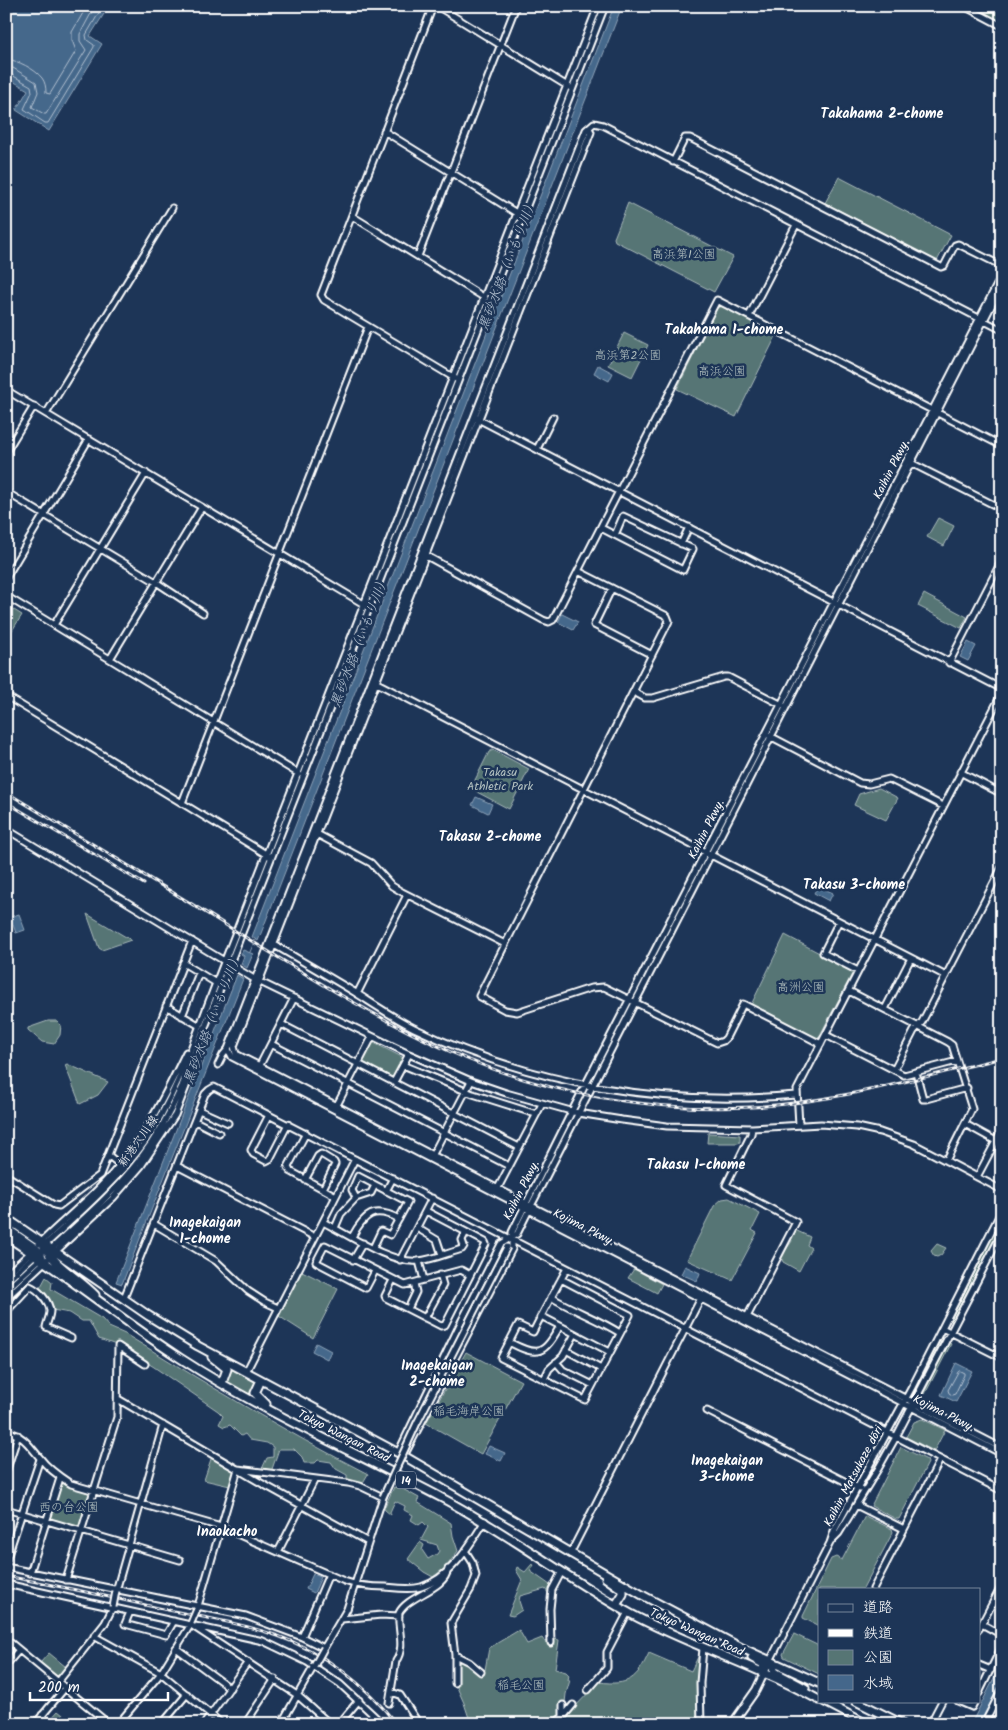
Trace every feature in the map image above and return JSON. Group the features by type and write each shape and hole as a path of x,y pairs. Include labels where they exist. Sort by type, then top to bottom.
{"highway":[{"path":"6,1218 41,1242 110,1309"},
{"path":"6,1228 33,1250"},
{"name":"Tokyo Wangan Road","path":"6,1237 33,1250 44,1262 110,1309 180,1358 222,1383 485,1521 628,1612 703,1648 765,1673 818,1699"},
{"name":"Tokyo Wangan Road","path":"53,1255 198,1346 401,1454 570,1554 723,1638 818,1684"},
{"path":"198,1346 228,1369 222,1383"},
{"path":"261,1380 254,1392 255,1395 280,1415"},
{"path":"592,1566 622,1590 623,1594 616,1605"},
{"path":"723,1638 740,1652 763,1664 765,1673"},
{"path":"770,1662 775,1672 798,1683 818,1698"},
{"name":"Tokyo Wangan Road","path":"824,1702 867,1724"},
{"path":"858,1702 902,1724"}],"main road":[{"path":"732,1724 756,1690 770,1662"}],"street":[{"path":"433,6 321,295 324,300 456,379"},
{"path":"437,6 570,87"},
{"path":"418,256 516,6"},
{"path":"269,856 298,773 523,216 598,6"},
{"path":"456,379 484,297 517,213 605,6"},
{"path":"964,6 1002,26"},
{"path":"996,6 1002,9"},
{"path":"218,1065 228,1049 257,980 476,418 591,132 589,128 594,123 1002,330"},
{"path":"384,131 523,216"},
{"path":"673,162 685,138 690,138 941,267 944,266 955,245 958,244 1002,266"},
{"path":"46,414 172,208"},
{"path":"352,216 490,301"},
{"path":"749,316 796,225"},
{"name":"Kaihin Pkwy.","path":"982,320 1002,275"},
{"name":"Kaihin Pkwy.","path":"511,1239 516,1234 572,1111 589,1085 934,412 1002,285"},
{"path":"423,554 549,622 553,620 717,300 1002,446"},
{"path":"182,803 368,326"},
{"path":"6,390 367,606"},
{"path":"6,452 34,406"},
{"name":"Kaihin Pkwy.","path":"836,604 911,463 934,412"},
{"path":"537,449 553,417"},
{"path":"476,418 1002,689"},
{"path":"6,578 89,440"},
{"path":"911,463 1002,510"},
{"path":"54,625 146,473"},
{"path":"6,492 156,582 203,613"},
{"path":"110,659 202,507"},
{"path":"601,528 683,570 692,550 623,516 615,535"},
{"path":"681,544 689,528"},
{"path":"949,663 1002,560"},
{"path":"578,571 668,618 669,623 479,996 512,1012 522,1011 598,987 609,989 713,1042 720,1042 726,1038 743,1004 821,1044"},
{"path":"612,588 594,625 652,655"},
{"path":"6,596 304,777"},
{"path":"269,856 304,777 367,606"},
{"path":"634,692 645,698 653,698 726,677 784,705"},
{"path":"374,681 946,976"},
{"path":"799,1125 797,1090 1002,693"},
{"path":"6,696 269,856"},
{"path":"768,736 860,783 869,784 889,779 943,806"},
{"path":"960,772 1002,794"},
{"path":"6,829 257,980 372,1037 471,1081 542,1104 578,1113 666,1126 752,1128 836,1124 880,1132 914,1144 1002,1190"},
{"path":"314,833 372,863 392,886 407,895 505,944"},
{"name":"新港穴川線","path":"6,1282 100,1193 136,1154 165,1107 269,856"},
{"name":"新港穴川線","path":"6,1290 103,1200 140,1159 158,1133 174,1104 193,1059 230,965 269,856"},
{"path":"894,1070 914,1031 922,1022 1002,867"},
{"path":"357,994 407,895"},
{"path":"839,921 823,953 858,971"},
{"path":"6,1175 54,1205 62,1205 100,1175 192,941"},
{"path":"271,943 412,1027 489,1059 553,1078 658,1096 735,1100 796,1095"},
{"path":"885,1009 911,958"},
{"path":"183,963 216,984"},
{"path":"182,1016 199,973"},
{"name":"Kojima Pkwy.","path":"257,980 234,1046 236,1054 260,1065 335,1108"},
{"path":"849,990 952,1045 972,1109 946,1161"},
{"path":"260,1065 294,998"},
{"path":"6,1275 98,1189 120,1165 143,1135 194,1031 200,1026 166,1006"},
{"path":"6,1298 123,1188 157,1144 180,1105 196,1062 207,1026 206,1022"},
{"path":"281,1024 519,1147"},
{"path":"826,1035 904,1076 957,1061"},
{"path":"335,1108 372,1037"},
{"path":"271,1044 509,1166"},
{"name":"Kojima Pkwy.","path":"228,1049 232,1057 432,1157 744,1321 904,1400"},
{"path":"394,1082 409,1054"},
{"path":"404,1065 466,1091 536,1114"},
{"path":"916,1072 923,1099 967,1088"},
{"path":"432,1157 471,1081"},
{"name":"Kaihin Pkwy.","path":"528,1207 578,1113 589,1085"},
{"path":"124,1298 194,1121 207,1091 214,1087 1002,1491"},
{"path":"498,1188 542,1104"},
{"path":"199,1110 228,1123"},
{"path":"269,1115 251,1150 252,1154 266,1161 270,1159 288,1124"},
{"path":"194,1121 219,1133"},
{"path":"965,1124 996,1141"},
{"path":"744,1321 796,1222 726,1185 751,1134 752,1128"},
{"path":"977,1177 1002,1130"},
{"path":"306,1133 288,1167 290,1171 336,1196"},
{"path":"305,1180 318,1156 321,1154 335,1164 323,1189"},
{"path":"108,1155 120,1165"},
{"name":"Kojima Pkwy.","path":"432,1157 498,1188 528,1207 748,1316 1002,1454"},
{"path":"246,1372 355,1158"},
{"path":"177,1166 315,1237"},
{"path":"356,1198 352,1190 358,1176 408,1202 390,1235 381,1231 373,1248"},
{"path":"386,1191 393,1178"},
{"path":"334,1228 341,1214 356,1198 371,1193 376,1185"},
{"path":"400,1260 432,1198"},
{"name":"Kaihin Matsukaze dōri","path":"830,1543 834,1531 942,1328 1002,1210"},
{"path":"393,1280 385,1296 386,1298 441,1326 445,1325 486,1243 426,1211"},
{"path":"352,1237 360,1223 369,1214 389,1213 399,1219"},
{"path":"323,1222 400,1260 419,1261 462,1250 464,1246 462,1240 466,1232"},
{"path":"154,1224 216,1261 248,1291 278,1308"},
{"path":"417,1228 437,1240 442,1254"},
{"name":"Kaihin Matsukaze dōri","path":"830,1543 856,1505 896,1437 1002,1233"},
{"path":"281,1724 342,1619 383,1497 417,1422 511,1239"},
{"path":"401,1454 462,1320 501,1244 511,1239"},
{"path":"401,1454 512,1249 511,1239"},
{"path":"353,1260 363,1243"},
{"path":"375,1271 366,1288 316,1262 325,1245 405,1286 461,1270 470,1275"},
{"path":"419,1261 424,1280"},
{"path":"561,1279 630,1315 585,1400 501,1358 518,1325 533,1332 551,1297 567,1268"},
{"path":"425,1318 443,1285 440,1275"},
{"path":"408,1309 416,1292 414,1283"},
{"path":"6,1312 30,1286 33,1287 42,1295 50,1310 46,1327 71,1338"},
{"path":"6,1303 16,1289"},
{"path":"551,1297 620,1333"},
{"path":"570,1554 701,1298"},
{"path":"541,1316 610,1352"},
{"path":"509,1342 529,1352 540,1351 549,1345 560,1326"},
{"path":"942,1328 1002,1358"},
{"path":"544,1379 549,1369 563,1356 575,1334"},
{"path":"66,1580 117,1417 118,1346 145,1364"},
{"path":"566,1350 602,1369"},
{"path":"556,1362 563,1370 593,1385"},
{"path":"118,1399 301,1506 368,1542"},
{"name":"Kojima Pkwy.","path":"913,1405 1002,1448"},
{"path":"707,1411 864,1491"},
{"path":"58,1682 105,1623 113,1608 116,1590 163,1425"},
{"path":"6,1430 18,1435 31,1445 40,1459 60,1478 71,1484 221,1527 354,1585 415,1588 428,1584 466,1552 485,1521"},
{"path":"6,1472 18,1435"},
{"path":"6,1561 40,1459"},
{"path":"874,1588 940,1460"},
{"path":"238,1469 354,1484 383,1497"},
{"path":"118,1724 161,1673 191,1624 198,1608 238,1469"},
{"path":"30,1573 60,1478"},
{"path":"278,1552 315,1479"},
{"path":"856,1505 904,1529"},
{"path":"6,1509 180,1560"},
{"path":"770,1662 830,1543"},
{"path":"455,1683 455,1655 451,1623 471,1589 476,1576 473,1563 466,1552"},
{"path":"6,1567 198,1608 246,1616 302,1637 324,1648"},
{"path":"389,1703 396,1661 400,1656 399,1616 402,1608 433,1589 447,1575 448,1569"},
{"path":"551,1643 550,1609 552,1590 562,1571"},
{"path":"302,1637 329,1574"},
{"path":"6,1584 263,1640 314,1666 340,1684 383,1724"},
{"path":"1002,1586 980,1627 1002,1635"},
{"path":"130,1612 125,1624 166,1635 174,1621"},
{"path":"588,1690 607,1668 607,1652 628,1612"},
{"path":"342,1619 399,1616"},
{"path":"191,1624 275,1679 297,1695 330,1724"},
{"path":"94,1636 161,1673 222,1724"},
{"path":"6,1639 109,1724"},
{"path":"980,1690 1002,1646"},
{"path":"176,1648 230,1688"},
{"path":"701,1724 700,1683 703,1648"},
{"path":"6,1665 19,1650"},
{"path":"455,1655 469,1662 481,1672"},
{"path":"204,1724 248,1662"},
{"path":"980,1664 991,1670"},
{"path":"245,1724 275,1679"},
{"path":"34,1724 65,1688"},
{"path":"984,1724 999,1700 1002,1688"},
{"path":"391,1692 400,1695 419,1724"},
{"path":"162,1724 187,1694"},
{"path":"339,1724 359,1700"},
{"path":"930,1724 941,1702"},
{"path":"960,1702 972,1707 974,1702"},
{"path":"562,1717 563,1705"},
{"path":"553,1724 573,1705"},
{"path":"42,1715 52,1724"}],"green space":[{"path":"972,6 990,6 1002,12 1002,22"},
{"path":"839,177 951,235 937,261 825,203"},
{"name":"高浜第1公園","path":"628,203 733,257 714,292 615,241 614,238"},
{"name":"高浜公園","path":"722,306 777,334 736,417 677,389 717,308"},
{"name":"高浜第2公園","path":"624,333 648,345 632,377 608,365"},
{"path":"938,518 954,526 944,546 927,537"},
{"path":"924,594 967,617 961,628 918,606"},
{"path":"6,605 22,615 6,640"},
{"name":"Takasu Athletic Park","path":"493,750 529,769 509,809 477,792 475,780 489,752"},
{"path":"879,788 898,798 886,820 854,805 859,794"},
{"path":"87,914 131,940 102,950 99,948"},
{"name":"高洲公園","path":"785,935 853,972 819,1037 816,1038 751,1005"},
{"path":"48,1021 57,1021 61,1025 60,1035 54,1044 42,1042 28,1030 28,1028"},
{"path":"372,1042 404,1058 394,1078 391,1079 363,1064 362,1062"},
{"path":"67,1064 108,1082 98,1095 80,1104 65,1065"},
{"path":"708,1133 740,1135 740,1142 707,1143"},
{"path":"729,1198 760,1214 752,1230 757,1233 732,1280 687,1260 714,1206 722,1199"},
{"path":"1002,1218 1002,1224 952,1321 950,1321"},
{"path":"795,1230 810,1237 807,1245 811,1248 799,1271 783,1262 781,1257 792,1241 791,1238"},
{"path":"937,1244 946,1248 937,1257 931,1251"},
{"path":"634,1269 662,1284 657,1293 628,1278"},
{"path":"300,1270 338,1289 313,1338 277,1315"},
{"path":"46,1277 52,1282 51,1289 102,1319 109,1327 125,1334 275,1424 368,1474 361,1486 347,1481 347,1475 336,1469 331,1462 318,1460 315,1463 304,1463 302,1457 294,1449 279,1449 271,1472 261,1471 267,1458 273,1457 273,1447 267,1443 250,1440 245,1434 241,1436 230,1425 224,1427 219,1424 223,1416 218,1411 122,1347 99,1339 89,1321 82,1321 70,1313 52,1310 43,1290 40,1288"},
{"path":"942,1337 943,1339 915,1392 913,1390"},
{"path":"949,1342 951,1344 923,1395"},
{"name":"稲毛海岸公園","path":"466,1352 521,1381 481,1454 426,1423"},
{"path":"230,1368 256,1382 252,1390 252,1396 227,1382 231,1372"},
{"path":"922,1419 945,1430 934,1451 906,1437 914,1422"},
{"path":"901,1447 927,1460 928,1463 899,1519 896,1519 871,1506"},
{"path":"213,1457 235,1471 230,1486 204,1480"},
{"name":"西の台公園","path":"63,1482 90,1495 77,1528 51,1521 49,1518 60,1483"},
{"path":"394,1487 401,1488 419,1498 417,1502 451,1523 458,1551 446,1567 433,1577 408,1559 420,1542 424,1545 422,1550 428,1559 439,1551 437,1545 421,1540 428,1527 423,1522 419,1525 411,1520 413,1515 404,1510 405,1506 395,1501 390,1512 391,1515 384,1508"},
{"path":"865,1516 892,1529 893,1532 864,1588 818,1588 818,1626 803,1618 831,1559 836,1557 842,1560"},
{"path":"532,1564 534,1565 530,1571 550,1585 549,1594 545,1589 520,1596 519,1601 522,1610 513,1616 508,1615 522,1580 516,1570 517,1567 525,1572"},
{"name":"稲毛公園","path":"519,1630 527,1644 542,1638 545,1642 554,1639 559,1640 555,1669 566,1672 569,1675 568,1680 570,1680 564,1712 568,1714 599,1682 618,1683 631,1679 636,1675 649,1653 691,1671 699,1655 700,1724 471,1724 456,1685 457,1658 485,1670 489,1648"},
{"path":"794,1634 818,1646 818,1674 784,1657 783,1654"},
{"path":"49,1653 66,1667 58,1677 40,1663"},
{"path":"58,1711 73,1723 55,1724 50,1720"}],"water":[{"path":"6,6 109,6 90,36 102,44 49,131 16,110 28,90 6,77"},
{"path":"614,6 622,6 258,941 252,937"},
{"path":"598,365 613,373 609,381 594,373"},
{"path":"562,614 578,622 573,630 558,622"},
{"path":"968,642 976,646 968,661 960,657"},
{"path":"476,797 492,804 488,813 472,805"},
{"path":"818,886 833,893 829,901 814,893"},
{"path":"19,914 25,930 16,933 10,917"},
{"path":"243,950 253,954 247,968 241,964 244,956 241,954"},
{"path":"237,975 243,979 122,1284 116,1282"},
{"path":"685,1266 700,1273 697,1281 681,1274"},
{"path":"316,1343 331,1351 327,1359 312,1351"},
{"path":"956,1363 972,1371 956,1402 941,1395"},
{"path":"489,1446 505,1453 501,1461 485,1454"},
{"path":"313,1574 321,1577 314,1593 306,1589"},
{"path":"1002,1663 1002,1681 979,1724 971,1724"}],"waterway":[{"name":"黒砂水路（いもり川）","path":"250,952 255,940"}],"railway":[{"path":"6,792 365,1009 451,1052 486,1067 560,1089 636,1103 714,1108 752,1107 847,1095 1002,1058"},
{"path":"6,802 144,884"},
{"path":"6,1576 250,1627 278,1636 311,1651 343,1671 372,1696 396,1724"}],"district":[{"name":"Takahama 2-chome","path":"882,113"},
{"name":"Takahama 1-chome","path":"724,329"},
{"name":"Takasu 2-chome","path":"490,836"},
{"name":"Takasu 3-chome","path":"854,884"},
{"name":"Takasu 1-chome","path":"696,1164"},
{"name":"Inagekaigan 1-chome","path":"205,1230"},
{"name":"Inagekaigan 2-chome","path":"437,1374"},
{"name":"Inagekaigan 3-chome","path":"727,1468"},
{"name":"Inaokacho","path":"227,1531"}]}
